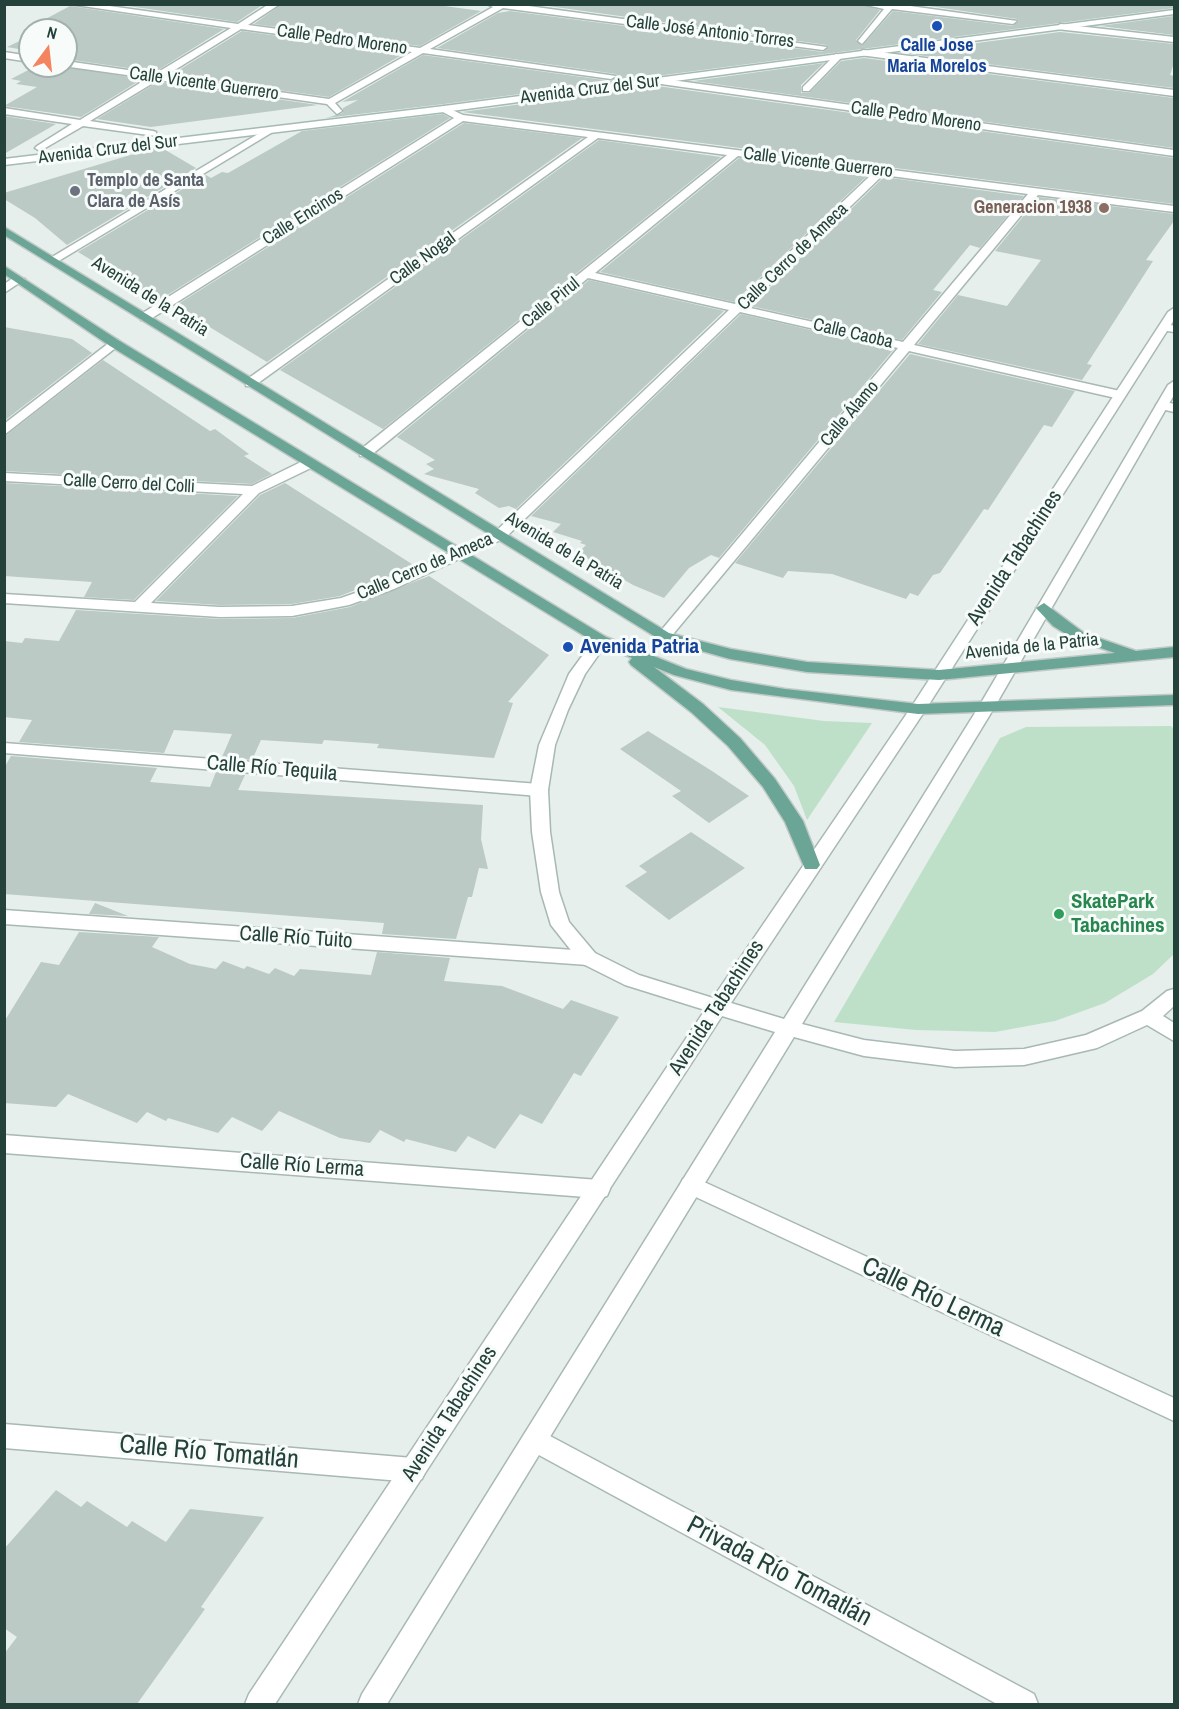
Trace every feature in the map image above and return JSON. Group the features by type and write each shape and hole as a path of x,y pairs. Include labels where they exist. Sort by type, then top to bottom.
{"main road":[{"name":"Avenida de la Patria","path":"4,230 664,636 730,654 807,667 939,675 1006,670 1174,651"},
{"path":"4,269 114,343 459,555 602,640 680,672 731,685 918,709 1174,700"},
{"path":"1044,608 1058,623 1079,636 1140,656"},
{"path":"622,650 697,708 734,742 769,783 794,820 811,865"}],"street":[{"name":"Calle Pedro Moreno","path":"73,4 611,76"},
{"path":"40,148 276,4"},
{"name":"Calle José Antonio Torres","path":"491,4 828,46 776,53"},
{"path":"866,4 1013,21"},
{"path":"337,111 330,102 503,5"},
{"path":"874,40 857,42 891,6"},
{"name":"Avenida Cruz del Sur","path":"4,162 444,109 1174,12"},
{"path":"967,27 1024,20"},
{"path":"1060,27 1174,40"},
{"path":"863,53 1174,93"},
{"path":"806,89 839,56"},
{"name":"Calle Vicente Guerrero","path":"78,66 330,102"},
{"name":"Avenida Cruz del Sur","path":"567,81 623,74"},
{"name":"Calle Pedro Moreno","path":"657,81 1174,153"},
{"name":"Avenida Cruz del Sur","path":"458,96 524,87"},
{"name":"Avenida Cruz del Sur","path":"4,151 359,108"},
{"path":"444,109 461,118"},
{"path":"4,111 153,134"},
{"name":"Calle Vicente Guerrero","path":"461,118 1174,209"},
{"name":"Calle Encinos","path":"145,317 461,118"},
{"path":"53,260 268,131"},
{"name":"Calle Nogal","path":"250,383 597,135"},
{"name":"Calle Pirul","path":"365,453 736,153"},
{"name":"Calle Cerro de Ameca","path":"4,598 220,612 292,611 344,602 388,586 459,555 500,535 740,309 881,171"},
{"name":"Calle Álamo","path":"664,636 1036,191"},
{"name":"Calle Caoba","path":"586,274 1120,395"},
{"path":"4,290 19,279"},
{"name":"Avenida Tabachines","path":"259,1704 811,865 918,709 1120,395 1170,328 1174,312"},
{"path":"4,430 114,343"},
{"path":"372,1704 986,708 1006,670 1168,406 1174,385"},
{"path":"139,607 254,490 310,463"},
{"name":"Calle Cerro del Colli","path":"4,477 254,490"},
{"path":"602,640 577,674 560,710 547,745 539,790 541,832 550,892 560,925 588,958 632,980 787,1028 864,1048 955,1059 1024,1056 1090,1042 1149,1016 1174,996"},
{"name":"Calle Río Tequila","path":"4,748 539,790"},
{"name":"Calle Río Tuito","path":"4,917 588,958"},
{"path":"1149,1016 1174,1033"},
{"name":"Calle Río Lerma","path":"4,1144 599,1188"},
{"name":"Calle Río Lerma","path":"691,1185 1174,1410"},
{"name":"Calle Río Tomatlán","path":"4,1436 413,1470"},
{"name":"Privada Río Tomatlán","path":"535,1440 1024,1704"}],"green space":[{"path":"718,707 824,721 872,723 807,820 794,786 765,745"},
{"path":"1171,726 1174,729 1174,954 1153,974 1105,1003 1055,1021 995,1032 916,1030 834,1022 1000,738 1026,727"}],"building":[{"path":"115,4 264,4 237,22"},
{"path":"282,4 430,4 481,11 420,46 254,24"},
{"path":"534,4 860,4 880,10 856,40 862,46 893,11 1013,26 1019,21 916,4 1174,4 1174,8 326,118 343,113 343,108 358,100 342,102 423,55 611,81 618,76 437,48 498,13 510,11 823,52 829,47"},
{"path":"70,6 224,29 155,72 78,61 78,18 48,18"},
{"path":"1174,16 1174,35 1100,26"},
{"path":"242,31 405,53 329,97 171,75"},
{"path":"1060,32 1174,44 1174,63 1170,75 1174,76 1174,88 902,53"},
{"path":"18,42 18,49 7,47"},
{"path":"864,58 1174,98 1174,148 693,81 824,63 801,85 801,93 809,93 841,61"},
{"path":"78,69 142,79 81,117 4,106 37,87 16,84 21,81 11,79 18,75 18,78 78,78"},
{"path":"158,82 318,105 151,127 97,119"},
{"path":"657,86 1174,158 1174,204 462,112"},
{"path":"443,114 450,118 161,299 154,294 151,296 78,252 206,175 211,178 222,172 228,173 302,131"},
{"path":"4,116 56,124 4,154"},
{"path":"464,123 582,138 267,362 175,306"},
{"path":"599,140 721,157 383,429 280,370"},
{"path":"162,148 196,168 67,245 35,218 4,199 4,193 147,150"},
{"path":"739,158 867,176 734,302 600,272"},
{"path":"884,177 1024,196 980,248 970,245 933,290 942,292 902,340 751,306"},
{"path":"1039,197 1174,214 1174,221 1146,260 1153,261 1087,364 1092,365 1082,380 918,344 958,295 1007,306 1041,260 995,251"},
{"path":"589,280 724,311 516,509 509,506 499,508 475,493 479,489 424,474 434,469 426,464 435,460 397,437"},
{"path":"741,314 894,349 719,558 711,555 689,568 664,598 633,585 578,553 586,545 580,543 582,541 553,532 561,524 531,516"},
{"path":"4,327 72,339 92,353 4,421"},
{"path":"910,354 1075,391 1052,427 1044,425 988,510 984,509 940,573 933,575 918,596 910,593 906,599 832,574 788,571 783,578 735,563"},
{"path":"103,360 210,431 215,429 249,454 244,456 272,474 252,484 4,471 4,437"},
{"path":"4,483 238,496 134,600 84,597 92,582 4,576"},
{"path":"285,483 415,566 340,596 292,604 220,605 156,601 260,495"},
{"path":"429,576 549,655 508,702 513,703 494,758 377,748 379,744 324,740 322,744 261,740 252,760 222,757 232,734 174,730 164,753 19,742 32,720 4,717 4,641 22,643 25,638 59,641 76,610 220,619 292,618 350,607"},
{"path":"648,731 749,796 709,823 672,796 681,791 620,749"},
{"path":"11,756 157,768 150,782 210,787 216,772 245,775 238,790 483,805 481,839 488,869 479,868 472,897 468,897 456,939 382,934 384,923 4,894 4,768"},
{"path":"691,832 745,868 669,920 625,886 647,872 639,866"},
{"path":"95,903 128,916 89,914"},
{"path":"79,932 159,937 152,947 190,964 216,969 223,961 244,969 247,966 269,974 275,968 294,976 300,969 371,975 377,952 450,958 444,981 502,986 563,1009 571,1000 619,1017 581,1076 574,1073 542,1124 520,1114 495,1149 468,1136 456,1152 406,1139 404,1142 380,1130 370,1143 340,1138 279,1111 262,1131 232,1117 218,1133 168,1118 166,1121 147,1112 137,1123 68,1094 56,1107 4,1103 4,1022 41,962 59,965"},
{"path":"56,1490 81,1507 87,1501 127,1527 132,1521 166,1542 190,1509 264,1517 201,1607 205,1609 137,1704 4,1704 4,1654 17,1637 4,1628 4,1549"}],"place":[{"name":"Calle Jose Maria Morelos","path":"937,26"},
{"name":"Templo de Santa Clara de Asís","path":"75,191"},
{"name":"Generacion 1938","path":"1104,208"},
{"name":"Avenida Patria","path":"568,647"},
{"name":"SkatePark Tabachines","path":"1059,914"}]}
